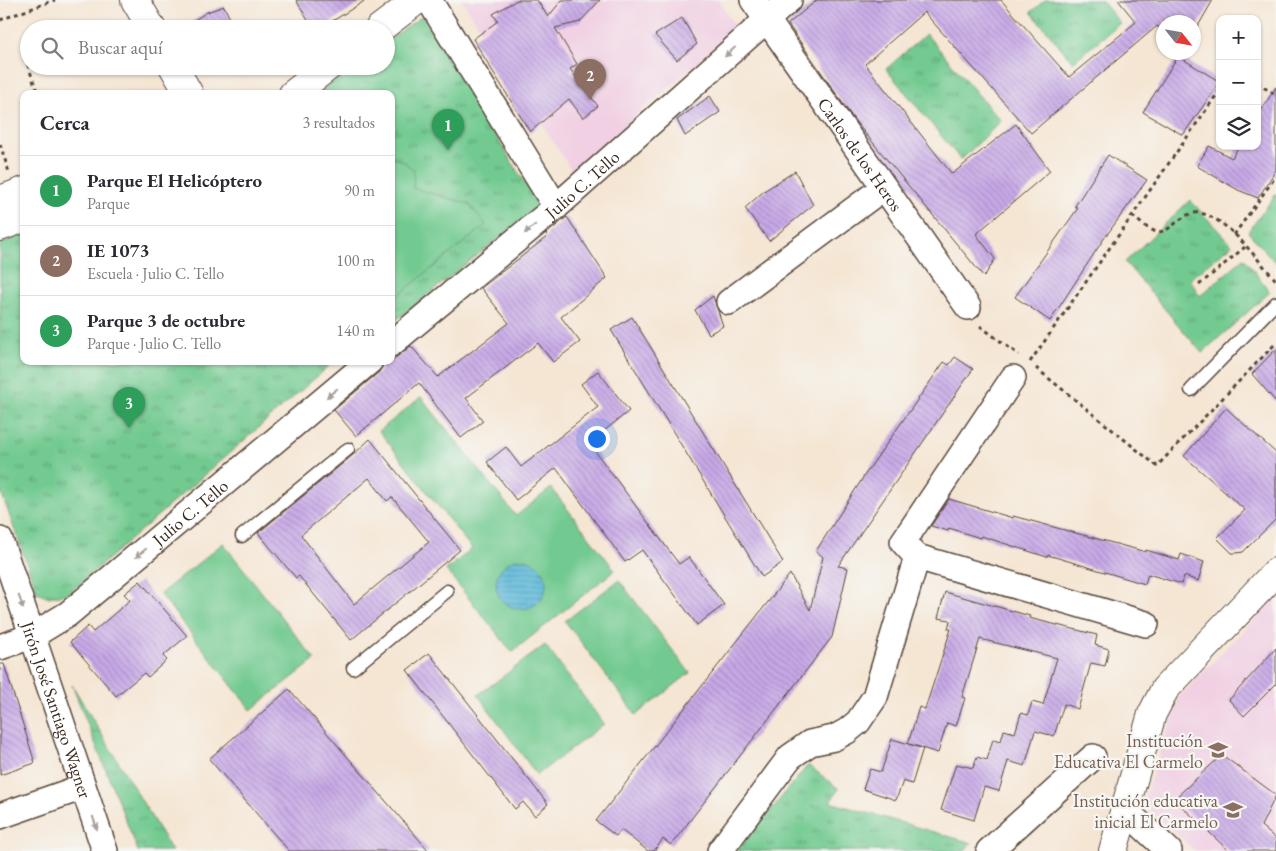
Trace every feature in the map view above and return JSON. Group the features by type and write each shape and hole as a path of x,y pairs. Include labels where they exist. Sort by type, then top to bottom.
{"street":[{"path":"135,0 147,20"},
{"path":"391,20 417,0"},
{"path":"429,0 556,207"},
{"name":"Julio C. Tello","path":"395,341 556,207 760,10 789,0"},
{"name":"Carlos de los Heros","path":"760,10 965,303"},
{"path":"178,75 187,90"},
{"path":"298,90 317,75"},
{"path":"729,302 883,188"},
{"path":"0,200 20,192"},
{"path":"0,227 20,220"},
{"name":"Julio C. Tello","path":"0,647 32,636 68,614 362,365"},
{"path":"1021,371 903,542 917,558 1146,624"},
{"name":"Jirón José Santiago Wagner","path":"0,540 105,851"},
{"path":"720,851 790,756 810,743 834,738 847,731 868,710 875,697 917,558"},
{"path":"1113,851 1152,714 1165,689 1276,572"},
{"path":"989,851 1093,756"},
{"path":"0,816 83,787"},
{"path":"1125,810 1169,851"}],"lane":[{"path":"1191,390 1276,303"},
{"path":"242,536 348,448"},
{"path":"353,668 447,591"}],"path":[{"path":"0,20 54,0"},
{"path":"32,75 37,90"},
{"path":"1261,86 1276,95"},
{"path":"1021,371 1216,96"},
{"path":"1234,235 1276,176"},
{"path":"1132,216 1155,232 1161,232 1189,213 1197,212 1208,215 1225,225 1276,280"},
{"path":"1199,285 1245,247"},
{"path":"965,303 961,311 1021,371 1158,466 1276,343"}],"shaded area":[{"path":"462,0 718,0 737,29 572,171"},
{"name":"Institución Educativa El Carmelo","path":"1276,597 1276,851 1195,851 1142,803 1179,697"}],"green space":[{"path":"1045,0 1101,0 1120,23 1073,62 1031,12"},
{"path":"422,16 539,206 395,321 395,90 321,90 342,75 395,75 395,36"},
{"path":"926,34 1001,121 961,160 886,69"},
{"path":"395,158 405,162 414,172 413,188 469,204 486,225 395,298"},
{"path":"1276,194 1276,263 1248,232"},
{"path":"1190,200 1232,245 1190,279 1200,296 1244,258 1270,292 1202,353 1125,262"},
{"path":"20,236 20,365 328,365 328,367 69,593 49,597 37,592 0,489 0,243"},
{"path":"421,397 516,516 551,488 615,570 512,652 446,570 472,549 379,431"},
{"path":"223,543 315,660 251,710 160,594"},
{"path":"619,580 690,673 636,715 565,621"},
{"path":"545,645 604,724 537,775 478,695"},
{"path":"72,685 172,851 138,851"},
{"path":"808,765 839,789 830,802 972,843 964,851 737,851"}],"water":[{"path":"521,559 530,561 541,570 546,584 544,593 535,604 521,609 512,607 501,598 496,584 498,575 507,564"}],"building":[{"path":"296,0 366,0 334,20 308,20"},
{"path":"517,0 537,0 548,17 562,0 600,0 580,22 555,28 577,64 570,69 598,106 583,118 569,99 530,132 473,39 498,21 493,14"},
{"path":"817,0 1001,0 1069,77 1136,22 1118,0 1213,0 1201,21 1201,15 1156,15 1156,27 1031,133 924,12 865,64 952,174 1016,124 1050,171 976,234 995,259 984,277 855,121 788,24"},
{"path":"224,6 231,20 194,20 207,12"},
{"path":"682,18 697,44 677,60 655,35"},
{"path":"1176,60 1184,60 1216,80 1216,88 1183,135 1143,112"},
{"path":"1276,87 1276,170 1258,198 1238,190 1197,166 1209,146 1232,158 1237,150 1261,150 1261,111"},
{"path":"710,96 720,112 685,136 677,120"},
{"path":"1108,155 1147,180 1103,240 1050,321 1015,297 1078,208 1075,206"},
{"path":"795,171 813,205 769,241 745,208 764,191"},
{"path":"567,217 607,278 561,317 580,342 553,362 538,343 466,398 483,421 461,438 419,383 356,436 334,410 379,372 383,365 395,365 395,358 411,346 438,377 509,323 481,288 548,236 546,234"},
{"path":"713,296 723,326 709,334 695,310"},
{"path":"632,317 783,562 762,577 611,330"},
{"path":"1276,349 1276,402 1252,374"},
{"path":"955,357 973,369 838,566 848,568 832,637 671,845 663,839 654,851 648,851 621,830 616,836 596,821 790,574 810,610 823,557 816,551 866,473 944,362 949,365"},
{"path":"598,371 629,411 589,443 679,564 689,557 724,605 697,625 642,550 625,562 556,468 516,500 487,462 506,447 521,467 598,407 581,384"},
{"path":"1226,408 1276,453 1276,519 1243,552 1236,553 1232,553 1217,538 1245,510 1184,456"},
{"path":"370,439 460,550 351,640 299,576 296,578 258,533","holes":["369,478 387,501 392,497 429,542 354,604 301,535"]},
{"path":"949,499 1013,518 1013,516 1146,552 1146,550 1179,560 1181,554 1204,562 1198,581 1184,576 1181,584 1148,574 1145,584 1048,555 1047,557 981,536 980,538 949,528 948,531 931,526"},
{"path":"140,581 187,636 163,656 167,660 148,677 144,673 116,696 70,642 88,626 93,632 130,600 124,594"},
{"path":"945,592 1030,616 1029,618 1097,635 1095,645 1109,649 1105,666 1091,663 1078,709 1064,704 1054,736 1035,731 1025,766 1008,761 999,791 984,787 974,820 941,810 956,764 973,768 977,757 987,760 993,739 1001,741 1004,730 1015,733 1021,713 1028,715 1032,702 1043,705 1057,658 980,639 962,697 965,698 956,726 947,723 938,753 908,744 919,707 925,709 951,629 948,629 950,620 938,618"},
{"path":"1276,648 1276,684 1244,716 1229,700"},
{"path":"429,653 548,804 535,816 523,802 515,809 407,670"},
{"path":"0,664 4,664 35,763 0,775"},
{"path":"289,689 429,851 289,851 209,759"},
{"path":"892,739 923,748 912,784 903,781 896,800 863,789 870,769 881,772"},
{"path":"1222,755 1276,795 1261,826 1276,839 1276,851 1229,851 1174,799"}],"place":[{"name":"IE 1073","path":"590,100"},
{"name":"Parque El Helicóptero","path":"448,150"},
{"name":"Parque 3 de octubre","path":"129,428"},
{"name":"Institución Educativa El Carmelo","path":"1218,750"},
{"name":"Institución educativa inicial El Carmelo","path":"1233,810"}]}
